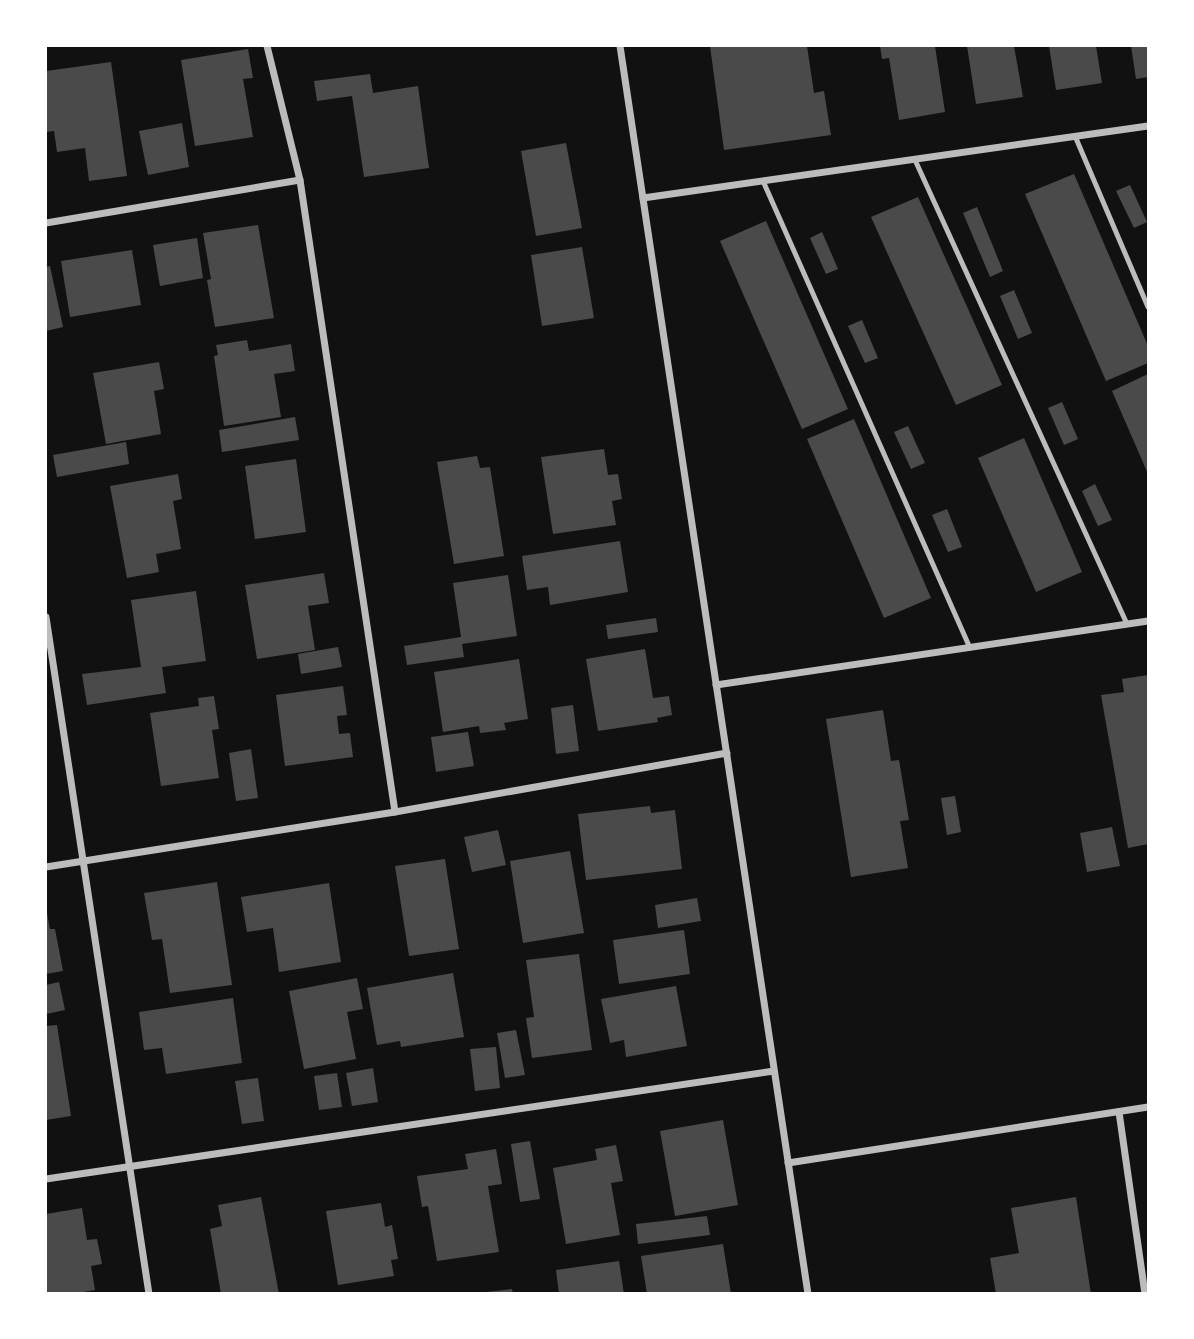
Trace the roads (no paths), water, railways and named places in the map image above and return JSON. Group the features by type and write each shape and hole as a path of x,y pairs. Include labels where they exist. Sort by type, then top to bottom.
{"street":[{"path":"267,46 300,180 395,812"},
{"path":"620,46 808,1293"},
{"path":"643,198 1149,126"},
{"path":"46,223 300,180"},
{"path":"46,617 149,1293"},
{"path":"716,685 1149,621"},
{"path":"46,867 395,812 727,754"},
{"path":"46,1179 775,1071"},
{"path":"788,1163 1149,1107"},
{"path":"1119,1112 1145,1293"}],"lane":[{"path":"1075,136 1149,307"},
{"path":"915,160 1127,624"},
{"path":"763,181 970,648"}]}
